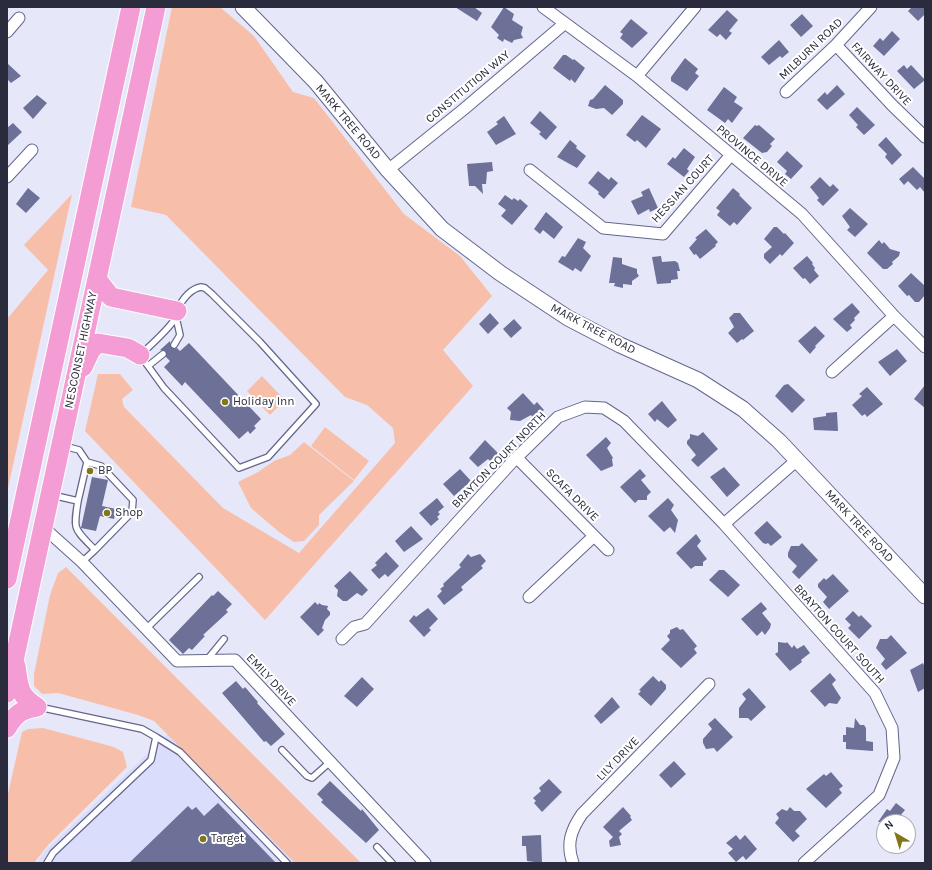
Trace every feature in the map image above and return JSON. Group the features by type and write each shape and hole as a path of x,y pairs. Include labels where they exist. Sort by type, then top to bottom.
{"highway":[{"name":"NESCONSET HIGHWAY","path":"7,579 131,7"},
{"name":"NESCONSET HIGHWAY","path":"7,693 156,7"},
{"path":"97,279 111,297 176,314"},
{"path":"73,388 91,350 98,343 128,348 144,361"},
{"path":"15,659 22,694 26,700 37,706"},
{"path":"7,728 16,714 37,706"}],"main road":[{"name":"MARK TREE ROAD","path":"243,7 316,82 388,170 442,229 500,273 568,318 620,345 698,380 743,409 779,440 925,596"}],"street":[{"name":"PROVINCE DRIVE","path":"543,7 564,24 586,37 637,76 730,156 802,214 894,316 925,347"},
{"path":"637,76 695,7"},
{"name":"MILBURN ROAD","path":"786,92 836,45 870,7"},
{"path":"7,32 19,18"},
{"name":"CONSTITUTION WAY","path":"388,170 464,109 564,24"},
{"name":"FAIRWAY DRIVE","path":"836,45 892,105 925,137"},
{"path":"7,177 32,150"},
{"name":"HESSIAN COURT","path":"530,170 603,228 663,234 730,156"},
{"path":"832,372 894,316"},
{"name":"BRAYTON COURT NORTH","path":"342,639 354,627 365,624 517,458 558,417 586,407 604,408 624,421 724,524"},
{"name":"SCAFA DRIVE","path":"517,458 608,550"},
{"path":"724,524 797,460"},
{"name":"BRAYTON COURT SOUTH","path":"724,524 875,693 892,728 894,758 879,795 804,863"},
{"name":"EMILY DRIVE","path":"43,527 82,562 177,661 235,660 421,862"},
{"path":"529,597 594,536"},
{"name":"LILY DRIVE","path":"573,863 570,852 570,839 574,826 582,814 709,684"}],"lane":[{"path":"196,288 205,288 260,342 316,404 268,457 239,468 164,388 144,361 189,293 196,288"},
{"path":"174,344 180,335 176,314"},
{"path":"144,361 163,354"},
{"path":"60,446 79,450 87,462 100,466 132,500 132,512 82,562"},
{"path":"87,462 74,523 77,531 95,550"},
{"path":"50,495 78,501"},
{"path":"146,628 198,577"},
{"path":"206,661 224,639"},
{"path":"37,706 142,729 180,752 287,863"},
{"path":"47,863 53,854 151,760 156,737"},
{"path":"282,750 307,776 312,778 330,762"},
{"path":"377,847 392,863"}],"shaded area":[{"path":"172,7 220,7 254,36 293,92 314,98 404,214 460,256 492,296 443,350 473,386 265,620 85,431 98,374 120,374 133,390 122,399 124,407 223,508 299,553 395,443 393,428 367,405 345,397 166,215 131,207"},
{"path":"72,194 7,493 7,319 48,270 24,245"},
{"path":"262,376 285,400 270,415 247,391"},
{"path":"325,427 369,461 354,480 311,446"},
{"path":"304,442 354,481 319,515 319,525 304,541 294,542 279,532 251,508 238,482 258,472 274,461 290,455"},
{"path":"66,567 361,863 295,863 154,721 138,715 58,693 42,694 34,686 34,674 50,595 58,573"},
{"path":"43,728 114,747 123,752 127,767 49,844 34,863 7,863 7,798 22,732 28,729"},
{"path":"168,734 295,863 37,863 45,851"}],"building":[{"path":"455,7 474,7 482,13 477,21"},
{"path":"504,7 514,14 512,20 523,27 521,34 523,38 514,40 512,43 504,39 503,42 497,38 499,35 491,27"},
{"path":"912,7 925,7 925,14 918,21 908,11"},
{"path":"727,10 738,20 729,31 732,33 726,40 720,34 717,37 708,30"},
{"path":"802,14 813,26 801,37 790,25"},
{"path":"631,19 648,33 632,48 620,38 623,34 620,32"},
{"path":"892,31 900,39 884,56 873,46 880,38 883,41"},
{"path":"779,40 789,52 782,58 780,56 769,65 761,57"},
{"path":"563,55 566,55 573,60 574,59 585,68 575,83 553,68"},
{"path":"685,58 698,69 695,73 699,76 687,91 671,81 671,77"},
{"path":"7,63 21,76 11,83 7,79"},
{"path":"904,65 907,69 911,65 925,80 914,89 897,71"},
{"path":"605,85 623,100 623,104 612,115 604,108 596,109 588,106 590,100 593,99"},
{"path":"837,85 845,94 827,110 817,100 825,92 827,95"},
{"path":"724,87 737,97 734,102 743,108 732,123 728,119 725,123 707,110"},
{"path":"37,95 47,103 33,119 23,108"},
{"path":"857,107 875,125 864,135 856,127 858,125 849,115"},
{"path":"540,111 557,127 546,140 539,134 541,132 530,123"},
{"path":"642,115 661,129 646,148 637,140 635,142 626,135"},
{"path":"504,116 516,134 496,145 487,132 498,124 496,122"},
{"path":"13,123 22,132 7,146 7,128"},
{"path":"755,125 759,125 775,139 770,144 772,146 767,152 762,153 743,138"},
{"path":"886,137 902,155 892,165 885,157 887,154 878,145"},
{"path":"570,140 577,146 576,148 586,156 577,168 557,157"},
{"path":"684,148 695,157 687,169 689,171 684,177 667,164 673,157 675,159"},
{"path":"787,151 803,166 791,179 785,174 787,171 777,162"},
{"path":"492,162 493,171 487,172 486,184 482,184 483,194 475,186 469,186 467,164"},
{"path":"913,167 925,179 925,193 920,187 917,190 908,181 904,185 899,179"},
{"path":"598,171 609,180 611,177 618,183 604,199 598,194 599,192 588,183"},
{"path":"820,177 830,187 833,184 839,190 823,206 817,200 819,198 810,187"},
{"path":"28,188 40,198 26,213 16,204"},
{"path":"649,188 658,208 650,212 649,209 638,215 631,201 643,196 641,192"},
{"path":"733,188 752,208 737,225 734,222 730,226 717,215 720,211 716,208"},
{"path":"505,195 512,200 514,198 518,201 520,199 528,206 512,225 501,216 506,210 498,204"},
{"path":"850,208 868,224 855,237 847,230 850,227 842,216"},
{"path":"546,212 563,227 554,239 543,230 540,234 534,229"},
{"path":"774,227 777,227 784,234 785,233 794,243 782,256 780,254 770,264 764,258 764,254 772,247 764,239"},
{"path":"706,229 718,242 715,245 716,246 700,259 696,254 694,255 689,248 697,239 695,238"},
{"path":"578,238 586,242 583,248 591,256 581,272 575,268 573,271 558,262 562,256 565,257"},
{"path":"879,240 882,244 884,242 890,249 900,252 899,256 892,262 893,264 887,269 883,269 867,253"},
{"path":"661,256 662,262 675,261 678,263 680,271 677,271 678,279 671,280 671,283 657,284 652,257"},
{"path":"807,256 813,263 812,264 815,268 814,270 819,276 810,284 793,268"},
{"path":"613,257 622,258 622,264 637,269 639,276 632,281 632,285 623,284 623,288 614,286 615,283 609,283"},
{"path":"911,273 925,286 925,295 919,302 915,302 909,295 907,296 898,286"},
{"path":"852,303 860,312 850,325 852,328 847,332 833,319"},
{"path":"490,313 499,323 488,334 479,324"},
{"path":"734,313 740,313 754,331 737,343 728,333 734,327 729,318"},
{"path":"514,319 522,328 511,338 503,329"},
{"path":"815,326 825,336 815,346 816,347 810,354 798,341"},
{"name":"Holiday Inn","path":"170,341 171,347 174,349 177,348 180,351 189,343 261,419 254,426 256,428 250,434 248,431 239,439 185,382 182,386 164,367 170,361 166,357 166,351 160,350"},
{"path":"897,349 907,361 890,376 878,362"},
{"path":"788,384 805,400 792,413 775,396 784,385"},
{"path":"925,385 925,408 914,399"},
{"path":"867,387 883,404 867,417 865,414 862,416 852,405 862,396 859,394"},
{"path":"523,393 534,405 537,402 544,410 534,419 531,415 520,421 510,420 511,412 507,408"},
{"path":"662,401 677,420 668,428 657,419 655,422 648,414"},
{"path":"837,412 838,431 814,430 813,418 826,416 826,413"},
{"path":"703,432 718,449 698,467 691,460 696,455 687,444 687,441 690,438 690,434 698,436"},
{"path":"606,437 611,443 607,448 613,458 613,466 601,471 586,455"},
{"path":"485,440 498,453 490,461 488,459 478,467 469,458"},
{"path":"724,467 740,485 727,497 710,477"},
{"path":"460,469 471,481 454,496 443,484"},
{"path":"640,469 646,476 641,480 651,492 647,496 647,500 638,500 635,503 620,487"},
{"path":"92,477 108,480 102,506 116,509 114,519 100,516 96,531 81,528"},
{"path":"437,498 444,507 438,512 440,514 437,517 439,519 431,526 419,513"},
{"path":"668,498 674,505 671,510 678,520 675,533 670,527 664,532 648,516"},
{"path":"767,521 782,537 771,546 768,543 763,543 754,533"},
{"path":"411,526 423,539 404,552 395,541"},
{"path":"696,534 701,541 697,546 707,559 703,562 703,566 695,566 691,569 676,553"},
{"path":"802,543 818,560 799,579 792,572 797,566 788,557 788,553 791,546 799,546"},
{"path":"386,552 399,566 388,577 385,574 379,579 371,570 377,565 375,563"},
{"path":"468,554 471,557 480,554 486,561 481,566 483,568 461,587 463,590 444,605 437,596 442,591 440,589 444,586 443,584 461,567 459,565"},
{"path":"719,570 724,570 740,585 728,597 709,580"},
{"path":"350,571 368,590 362,596 357,593 347,601 343,601 337,596 338,590 334,586"},
{"path":"833,574 849,591 829,609 823,602 827,597 818,587 818,584 824,578 826,580"},
{"path":"218,591 232,604 226,610 228,612 203,635 205,636 192,650 189,648 183,654 169,640 212,595 213,596"},
{"path":"315,602 318,605 319,603 328,606 327,609 330,612 330,615 325,620 322,628 324,630 318,636 300,617"},
{"path":"761,602 767,609 762,613 771,624 765,635 762,631 757,636 741,619"},
{"path":"428,608 438,619 429,628 431,630 424,637 409,621 414,615 416,617"},
{"path":"853,611 859,617 861,615 872,626 859,639 848,628 851,625 845,619"},
{"path":"677,627 680,630 683,629 697,646 694,649 697,653 681,668 661,649 670,640 667,636 670,633 670,630"},
{"path":"891,635 907,653 886,670 881,664 885,659 876,648 880,639 887,639"},
{"path":"778,642 787,642 792,648 794,645 797,649 804,645 810,653 801,660 802,662 790,671 775,654 778,652"},
{"path":"923,663 925,668 925,688 918,692 910,670"},
{"path":"830,673 836,680 832,684 841,698 837,704 829,703 825,707 810,691"},
{"path":"653,676 659,682 661,680 666,685 666,689 651,706 638,694 641,691 639,690"},
{"path":"362,677 374,689 357,707 344,696"},
{"path":"236,681 243,689 245,687 258,702 257,703 285,734 271,746 266,741 264,742 222,693"},
{"path":"749,688 766,707 751,721 748,718 739,718 739,708 746,699 742,694"},
{"path":"612,697 620,707 601,724 594,716"},
{"path":"715,718 733,737 717,752 714,748 706,749 703,743 703,739 712,729 708,724"},
{"path":"855,718 860,725 864,725 866,728 866,741 873,742 873,751 846,749 846,742 843,742 843,735 846,735 846,727 854,728"},
{"path":"674,761 686,774 671,788 659,775"},
{"path":"831,772 843,786 839,789 842,793 826,808 806,789 824,774 826,776"},
{"path":"549,779 562,792 542,812 534,803 536,801 533,798 541,791 539,788"},
{"path":"330,781 361,811 362,809 379,830 366,843 321,802 323,800 317,794"},
{"name":"Target","path":"218,803 276,863 129,863 188,806 192,810 196,807 204,816"},
{"path":"896,803 905,810 902,814 884,814 887,809 890,811"},
{"path":"623,807 631,816 630,817 632,820 619,831 622,834 619,837 621,845 610,847 609,841 613,837 603,827"},
{"path":"790,807 794,811 800,811 807,819 795,831 800,836 793,842 775,823 779,818 776,814 782,809 787,811"},
{"path":"541,835 542,863 527,861 526,846 522,846 522,836"},
{"path":"736,835 740,840 745,835 757,849 746,860 743,856 736,862 728,853 733,849 726,843"}],"place":[{"name":"Holiday Inn","path":"225,402"},
{"name":"BP","path":"90,471"},
{"name":"Shop","path":"107,513"},
{"name":"Target","path":"203,839"}]}
